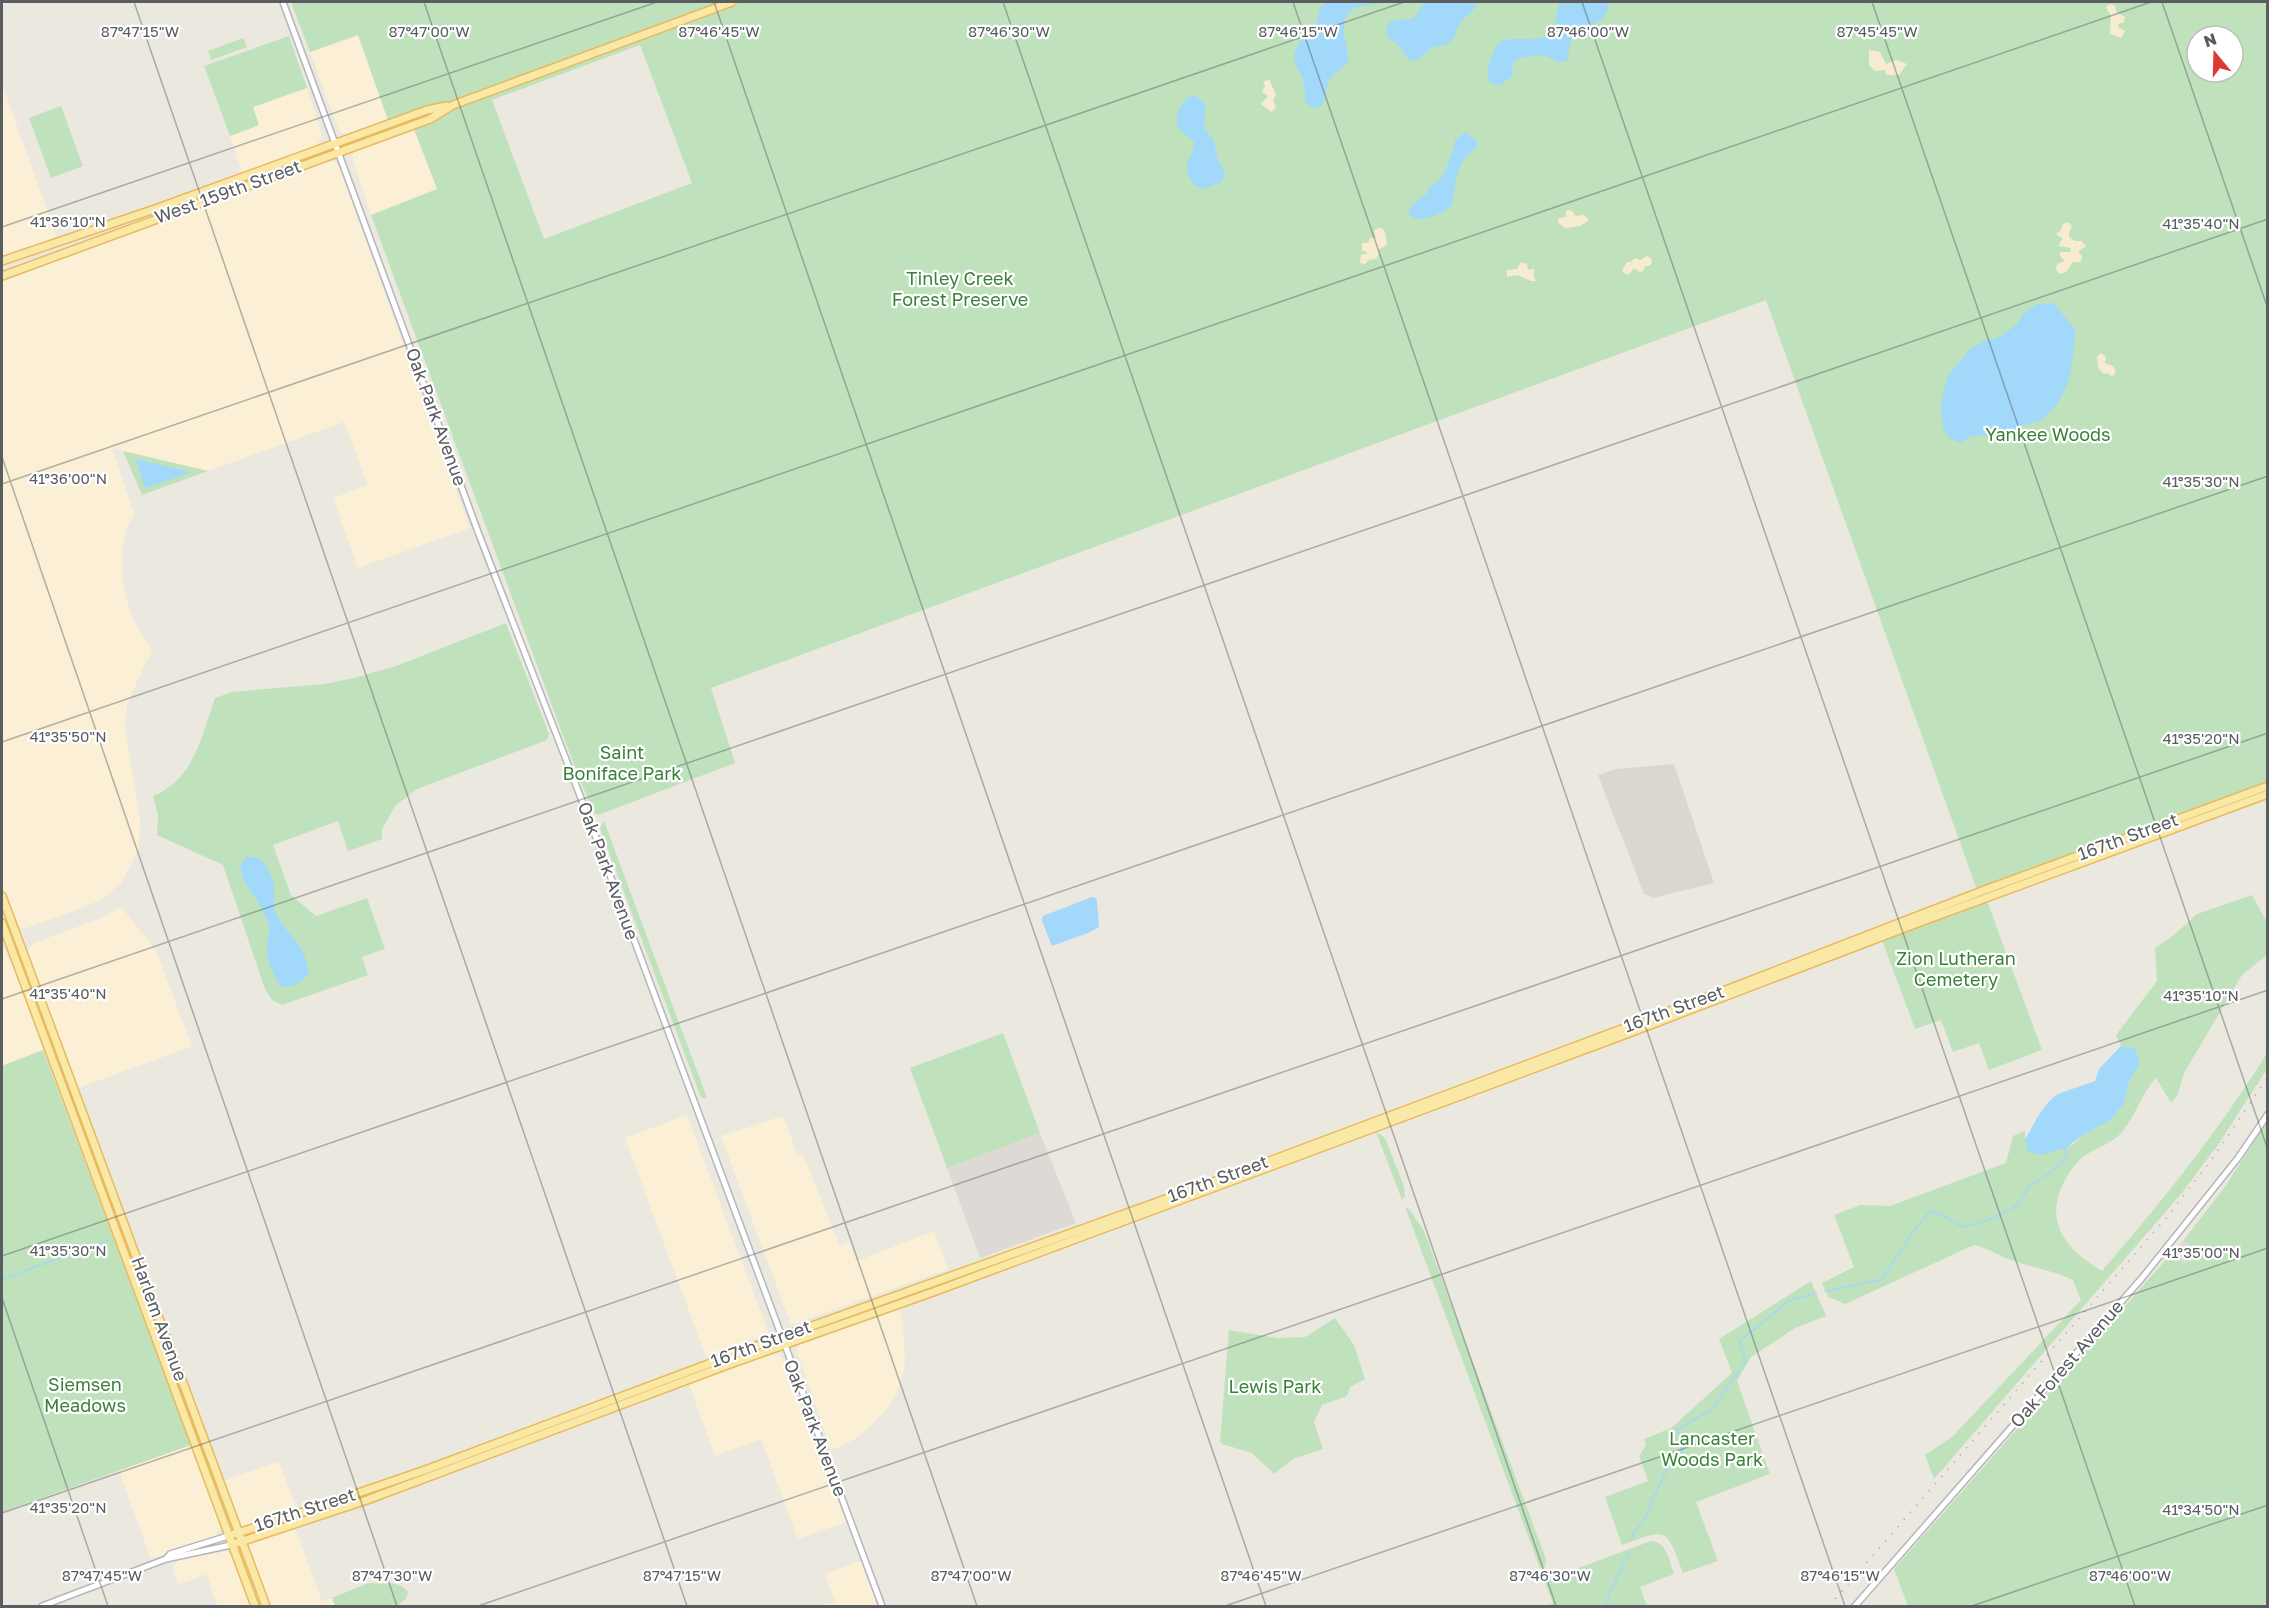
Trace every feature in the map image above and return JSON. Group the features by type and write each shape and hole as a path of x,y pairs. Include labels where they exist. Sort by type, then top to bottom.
{"main road":[{"name":"West 159th Street","path":"2,261 155,209 427,110 453,105 732,2"},
{"name":"West 159th Street","path":"2,276 430,119 453,105"},
{"name":"167th Street","path":"228,1536 428,1469 780,1337 1232,1174 1721,992 1982,891 2268,786"},
{"name":"167th Street","path":"231,1545 367,1500 1604,1043 1926,920 2268,794"},
{"name":"Harlem Avenue","path":"2,896 266,1606"},
{"name":"Harlem Avenue","path":"2,923 255,1606"}],"street":[{"name":"Oak Park Avenue","path":"283,2 478,532 591,824 882,1606"},
{"name":"Oak Forest Avenue","path":"1855,1606 2142,1278 2238,1158 2268,1114"},
{"name":"167th Street","path":"166,1559 170,1554 228,1536"},
{"name":"167th Street","path":"42,1606 166,1559 231,1545"}],"shaded area":[{"path":"358,35 388,120 347,134 341,133 338,128 310,52"},
{"path":"2,84 57,238 2,256"},
{"path":"307,88 321,132 321,140 316,146 242,173 230,136 259,125 252,107"},
{"path":"413,127 438,190 371,215 352,158 353,153 361,147"},
{"path":"326,159 335,162 339,167 470,528 358,568 333,498 368,485 344,422 208,471 112,448 134,514 126,530 122,548 122,576 127,602 136,625 153,652 145,663 127,705 125,728 140,820 139,847 121,883 105,897 90,905 21,928 14,923 2,887 2,280"},
{"path":"1674,764 1714,883 1653,898 1644,894 1598,775 1616,769"},
{"path":"122,908 156,950 192,1046 76,1089 27,956 34,943 104,917"},
{"path":"2,945 15,972 43,1050 2,1066"},
{"path":"687,1115 768,1331 765,1335 706,1357 625,1138"},
{"path":"783,1116 798,1156 803,1154 839,1245 849,1241 857,1261 934,1231 948,1269 791,1325 721,1136"},
{"path":"1040,1133 1076,1223 980,1258 947,1168"},
{"path":"2183,1241 2188,1241 2194,1260 2183,1264 2176,1248"},
{"path":"900,1310 905,1357 904,1370 895,1397 867,1430 850,1442 831,1450 796,1348 801,1343"},
{"path":"773,1354 782,1357 846,1522 798,1539 761,1439 715,1456 689,1384"},
{"path":"191,1445 219,1517 220,1530 215,1536 151,1559 119,1471"},
{"path":"279,1462 296,1506 293,1511 239,1527 222,1481"},
{"path":"295,1528 322,1601 332,1598 335,1606 268,1606 248,1552 250,1545 255,1540"},
{"path":"226,1551 233,1557 251,1606 218,1606 206,1574 178,1585 173,1567 178,1560"},
{"path":"861,1561 878,1606 823,1606 835,1602 825,1574"}],"green space":[{"name":"Tinley Creek Forest Preserve","path":"291,2 2267,2 2267,783 1977,890 1766,300 711,688 735,763 598,815 593,812 565,741 371,215 437,189 408,113 388,120 358,35 310,52","holes":["640,45 692,183 544,239 492,100"]},
{"path":"289,36 307,88 253,107 259,125 230,136 204,66"},
{"path":"243,38 247,47 211,60 208,51"},
{"path":"61,106 83,166 51,178 29,118"},
{"path":"123,451 208,471 142,495"},
{"path":"506,623 549,734 547,740 417,789 396,805 382,829 382,839 348,851 338,821 273,845 291,895 316,916 367,898 385,949 362,957 368,975 282,1005 272,1000 265,989 223,865 157,835 158,815 153,796 167,789 187,768 200,741 215,698 232,692 325,684 354,678 396,666"},
{"path":"604,821 707,1098 702,1098 700,1095 601,831 600,827"},
{"path":"2252,895 2267,922 2267,955 2242,975 2184,1073 2177,1096 2171,1103 2156,1078 2122,1132 2113,1140 2083,1157 2064,1181 2057,1204 2056,1217 2064,1238 2072,1248 2102,1271 2189,1165 2267,1053 2267,1069 2220,1142 2181,1194 1934,1479 1925,1455 1952,1437 2081,1300 2073,1280 1974,1245 1845,1304 1828,1297 1822,1283 1854,1267 1834,1215 1860,1205 1890,1206 2006,1163 2013,1136 2025,1131 2025,1139 2072,1145 2085,1134 2111,1120 2123,1105 2130,1080 2140,1063 2135,1048 2121,1046 2116,1035 2157,981 2155,948 2174,935 2197,914"},
{"name":"Zion Lutheran Cemetery","path":"1987,901 2042,1050 1989,1070 1979,1043 1953,1052 1941,1020 1915,1029 1882,940"},
{"path":"1003,1033 1040,1133 947,1168 910,1068"},
{"name":"Siemsen Meadows","path":"43,1050 191,1445 2,1512 2,1066"},
{"path":"2267,1122 2267,1606 1908,1606 1894,1569 2176,1248 2183,1264 2194,1260 2188,1242 2183,1241 2224,1188"},
{"path":"1376,1132 1385,1138 1404,1186 1405,1196 1402,1200"},
{"path":"1405,1207 1410,1210 1424,1231 1546,1559 1545,1567 1540,1568"},
{"name":"Lancaster Woods Park","path":"1811,1281 1826,1316 1795,1328 1751,1357 1737,1381 1770,1474 1696,1502 1718,1561 1683,1573 1673,1547 1663,1535 1657,1534 1622,1545 1605,1497 1648,1481 1639,1456 1646,1445 1644,1439 1671,1428 1732,1373 1719,1339"},
{"name":"Lewis Park","path":"1335,1318 1354,1345 1365,1379 1350,1387 1347,1396 1322,1405 1314,1422 1323,1449 1293,1459 1274,1474 1252,1453 1222,1444 1220,1441 1229,1330 1278,1338 1305,1337"},
{"path":"1651,1541 1664,1548 1674,1574 1640,1587 1647,1606 1545,1606 1553,1603 1542,1575 1565,1573"},
{"path":"369,1583 400,1585 408,1592 406,1599 397,1606 335,1606 332,1598"}],"sand":[{"path":"2110,4 2115,6 2116,12 2125,17 2124,22 2118,24 2118,27 2125,31 2121,38 2110,34 2111,16 2106,7"},
{"path":"1869,50 1880,52 1886,64 1896,60 1907,64 1899,75 1886,75 1885,70 1875,71 1869,65"},
{"path":"1269,79 1276,95 1273,100 1276,108 1271,112 1261,104 1268,96 1262,92 1265,86 1263,82"},
{"path":"1569,210 1575,216 1584,215 1589,220 1580,226 1565,228 1558,222 1559,218 1566,217 1566,211"},
{"path":"2068,222 2072,226 2069,237 2075,241 2082,241 2086,247 2078,251 2082,256 2081,262 2073,262 2066,272 2060,274 2056,270 2057,264 2065,261 2060,256 2060,252 2070,252 2071,248 2059,246 2063,239 2056,234 2061,230 2063,224"},
{"path":"1382,228 1385,232 1387,245 1378,250 1379,254 1376,259 1369,260 1365,264 1360,263 1361,255 1368,253 1362,250 1362,243 1368,243 1370,238 1376,238 1374,230"},
{"path":"1647,256 1651,258 1652,263 1645,266 1643,271 1639,272 1634,268 1629,275 1622,270 1627,262 1636,258 1640,260"},
{"path":"1521,262 1527,264 1528,270 1534,269 1536,281 1518,275 1507,277 1507,270 1517,269"},
{"path":"2101,353 2106,357 2105,363 2113,366 2116,371 2114,375 2104,374 2098,368 2097,357"}],"water":[{"path":"1327,2 1382,2 1357,7 1348,14 1344,34 1348,63 1330,79 1324,103 1315,109 1306,104 1303,78 1295,64 1294,55 1301,39 1316,24 1321,6"},
{"path":"1425,2 1477,2 1460,23 1455,36 1449,43 1431,48 1421,58 1412,61 1397,44 1388,38 1387,26 1394,21 1414,18"},
{"path":"1560,2 1610,2 1607,12 1600,21 1582,28 1573,36 1567,61 1558,61 1540,55 1522,58 1512,64 1513,75 1500,85 1490,83 1488,68 1498,43 1512,39 1541,38 1547,35 1554,27"},
{"path":"1195,95 1206,105 1204,128 1214,140 1217,157 1225,173 1222,182 1204,189 1194,185 1189,176 1187,165 1194,142 1179,128 1177,123 1180,108 1186,100"},
{"path":"1466,132 1476,141 1477,147 1462,162 1452,205 1432,217 1420,219 1410,216 1409,211 1412,205 1443,176 1455,140"},
{"path":"2054,303 2076,331 2070,375 2058,403 2042,420 1994,435 1972,436 1960,443 1949,438 1943,429 1941,403 1947,377 1971,348 2005,333 2018,323 2024,312 2039,304"},
{"path":"135,459 188,471 190,473 145,488"},
{"path":"246,857 259,858 268,869 274,887 275,911 279,920 299,945 307,962 309,973 293,985 280,986 271,967 267,952 269,930 267,919 244,881 240,866"},
{"path":"1092,897 1096,898 1097,902 1099,927 1052,946 1042,921 1043,916"},
{"path":"2121,1046 2135,1048 2140,1063 2130,1080 2123,1105 2111,1120 2065,1148 2041,1155 2028,1151 2025,1139 2050,1100 2095,1081 2099,1069"}],"waterway":[{"path":"1825,1291 1881,1280 1931,1210 1963,1227 1988,1220 2015,1207 2031,1185 2052,1171 2067,1156 2065,1148"},
{"path":"2,1279 109,1240"},
{"path":"1632,1539 1633,1534 1644,1520 1667,1468 1684,1461 1678,1429 1712,1409 1746,1361 1739,1342 1788,1301 1816,1293"},
{"path":"1604,1606 1629,1552"}],"railway":[{"path":"1829,1606 2167,1217 2212,1159 2268,1077"}],"park label":[{"name":"Yankee Woods","path":"2048,435"},
{"name":"Saint Boniface Park","path":"622,763"}]}
